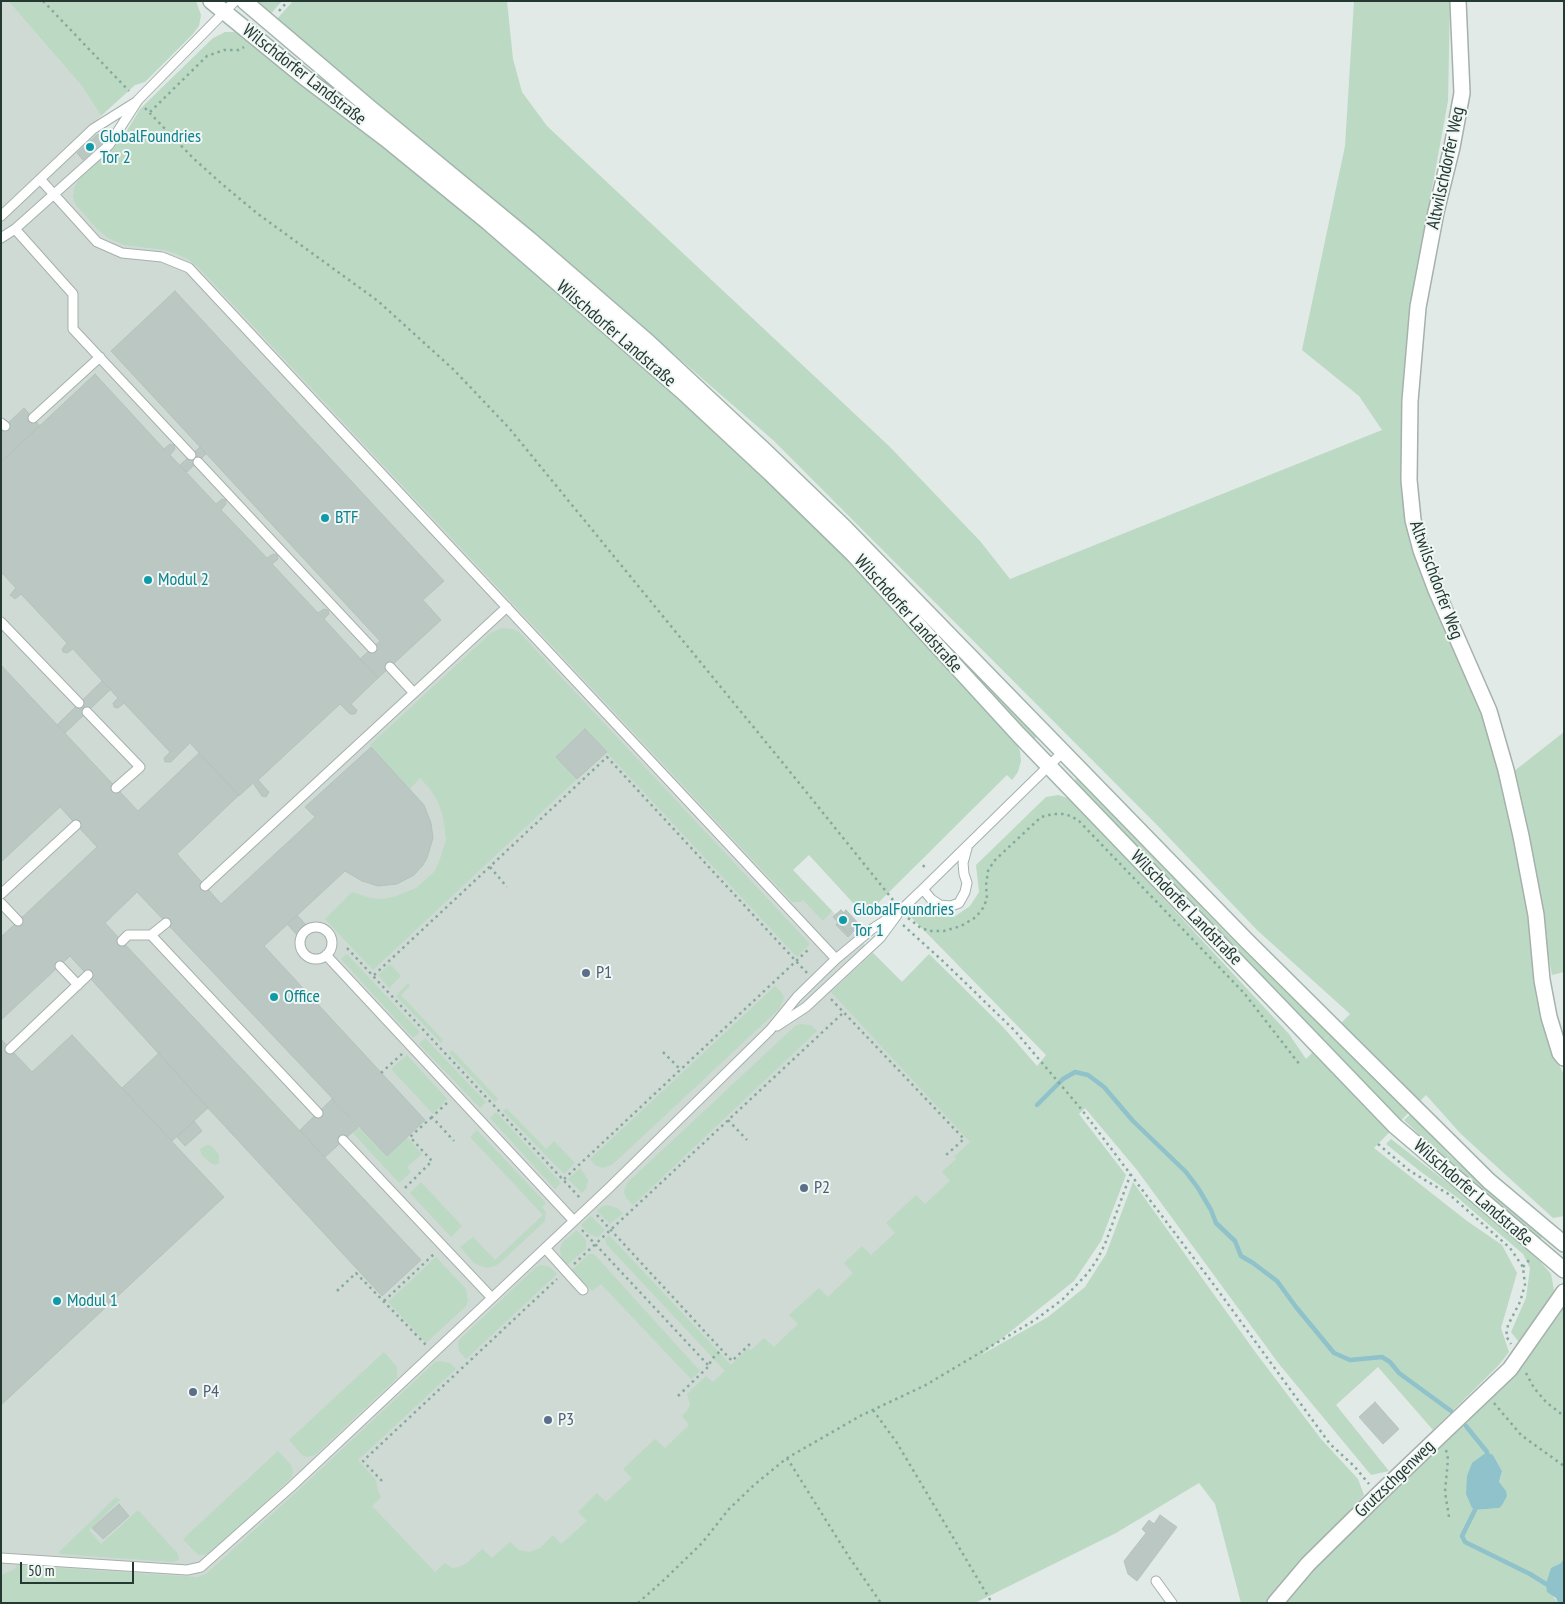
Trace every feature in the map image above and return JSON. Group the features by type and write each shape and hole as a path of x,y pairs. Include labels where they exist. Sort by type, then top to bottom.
{"main road":[{"name":"Wilschdorfer Landstraße","path":"212,1 304,77 386,139 489,223 682,391 770,473 854,554 1018,734 1395,1126 1564,1270"},
{"name":"Wilschdorfer Landstraße","path":"244,1 648,342 765,451 845,528 1246,940 1482,1174 1564,1244"},
{"name":"Altwilschdorfer Weg","path":"1458,1 1462,94 1418,306 1410,400 1409,488 1413,520 1421,550 1436,590 1489,712 1506,770 1536,914 1542,980 1549,1017 1560,1053 1564,1058"},
{"name":"Grutzschgenweg","path":"1275,1603 1308,1564 1510,1368 1564,1292"}],"lane":[{"path":"1,238 15,229 108,145 138,100 235,1"},
{"path":"1,216 93,129 138,100"},
{"path":"40,180 97,242 122,253 162,258 189,268 836,959"},
{"path":"15,229 73,294 73,329 372,648"},
{"path":"33,418 100,357"},
{"path":"205,886 507,607"},
{"path":"1,622 79,703"},
{"path":"390,667 414,693"},
{"path":"87,712 140,767 116,788"},
{"path":"1,1558 187,1570 201,1567 291,1487 589,1207 770,1030 797,997 836,959 872,929 901,910 1064,751"},
{"path":"1,894 76,825"},
{"path":"924,889 931,899 940,905 951,906 959,903 967,883 963,863 967,847"},
{"path":"1,903 18,922"},
{"path":"770,1030 806,1007 880,938 901,910"},
{"path":"122,941 128,935 151,935 166,923"},
{"path":"151,935 318,1113"},
{"path":"326,955 574,1221"},
{"path":"60,966 78,985"},
{"path":"10,1049 88,975"},
{"path":"343,1140 492,1298"},
{"path":"545,1248 583,1290"},
{"path":"1,1563 13,1558"},
{"path":"1156,1581 1172,1603"}],"path":[{"path":"43,1 194,158 222,184 258,214 378,301 454,370 533,458 912,922 930,931 944,931 961,926 976,917 987,899 988,871 994,861 1041,817 1053,814 1071,816 1079,821 1244,994 1300,1065"},
{"path":"278,12 288,1"},
{"path":"150,112 208,56 224,50 239,50 245,46"},
{"path":"374,975 607,757 814,980"},
{"path":"490,867 507,887"},
{"path":"901,910 903,925 946,963 1014,1031 1064,1089 1131,1174 1330,1444 1354,1466 1365,1481 1380,1493"},
{"path":"564,1180 818,940"},
{"path":"347,948 732,1361 752,1342"},
{"path":"823,991 964,1139 945,1156"},
{"path":"382,1481 363,1461 844,1012"},
{"path":"663,1052 681,1070"},
{"path":"413,1180 432,1161 410,1137 456,1095"},
{"path":"432,1117 454,1140"},
{"path":"728,1120 747,1140"},
{"path":"1378,1144 1410,1171 1450,1195 1510,1248 1523,1267 1525,1285 1520,1302 1508,1325 1506,1336 1534,1388 1546,1402 1564,1416"},
{"path":"638,1603 702,1543 729,1509 754,1485 787,1458 873,1410 924,1386 1034,1320 1070,1293 1088,1273 1098,1258 1131,1174"},
{"path":"574,1221 709,1366"},
{"path":"384,1301 443,1246"},
{"path":"337,1291 356,1273 434,1353"},
{"path":"678,1396 709,1366 711,1360 721,1349"},
{"path":"1485,1393 1521,1435 1564,1466"},
{"path":"873,1410 898,1443 992,1603"},
{"path":"1442,1434 1448,1459 1445,1492 1449,1517"},
{"path":"787,1458 849,1557 881,1603"}],"shaded area":[{"path":"1,1 8,1 81,85 101,116 90,127 112,149 122,139 788,865 835,914 841,910 856,925 851,931 902,982 920,964 1050,1138 657,1505 470,1603 1,1603"}],"green space":[{"path":"8,1 196,1 201,15 199,26 192,35 145,82 135,85 101,116 81,85"},
{"path":"251,1 282,1 268,17"},
{"path":"293,1 507,1 513,59 522,92 547,126 889,446 980,541 1010,579 1382,430 1359,396 1302,350 1345,146 1354,1 1450,1 1448,101 1411,303 1401,423 1404,490 1483,713 1503,781 1531,926 1536,997 1548,1043 1564,1075 1564,1216 1553,1218 1461,1134 1426,1095 1374,1148 1467,1221 1502,1245 1517,1273 1501,1328 1509,1352 1498,1366 1433,1430 1378,1367 1336,1405 1389,1471 1371,1475 1279,1364 1137,1170 1085,1108 1079,1114 1126,1175 1101,1241 1074,1281 981,1355 1048,1317 1085,1287 1106,1254 1133,1182 1256,1353 1321,1439 1358,1479 1364,1495 1265,1603 1241,1603 1215,1504 1199,1483 1116,1533 975,1603 1,1603 1,1575 15,1569 16,1565 197,1577 206,1574 435,1362 440,1361 450,1363 456,1369 358,1460 376,1480 381,1497 372,1506 435,1572 445,1563 452,1568 459,1567 467,1563 482,1549 492,1558 510,1542 519,1550 529,1552 540,1548 553,1535 561,1544 587,1521 578,1512 597,1493 606,1502 632,1478 623,1469 655,1439 665,1448 689,1425 682,1416 690,1404 687,1394 706,1376 713,1382 725,1371 607,1245 605,1239 609,1235 731,1365 748,1348 751,1350 764,1338 774,1347 798,1324 789,1315 819,1288 828,1297 853,1273 844,1263 862,1246 871,1255 895,1233 886,1223 916,1195 925,1204 950,1181 942,1172 970,1142 831,992 873,953 902,982 929,954 1003,1027 1037,1066 1046,1055 910,916 924,905 938,914 954,917 970,906 979,892 976,865 1046,797 1058,795 1071,799 1289,1034 1306,1059 1350,1014 1257,930 1157,825 773,440 537,235 276,20"},
{"path":"225,32 234,32 241,35 394,151 530,264 717,430 832,544 1017,745 1021,761 1018,772 1012,780 1007,775 865,916 809,855 793,870 832,911 823,921 803,900 801,902 792,902 199,268 188,259 165,250 124,245 108,238 97,229 76,205 73,197 74,188 79,179 122,139 140,109 213,38"},
{"path":"501,628 513,629 519,632 810,944 797,957 585,729 556,757 577,779 373,970 325,919 352,892 371,898 383,899 396,896 416,888 434,872 446,840 443,816 438,802 420,778 410,789 370,745 491,633"},
{"path":"988,687 1035,734 1036,738 1033,738 987,691"},
{"path":"1564,732 1564,972 1552,975 1513,772"},
{"path":"1079,778 1224,931 1330,1034 1324,1040 1075,782"},
{"path":"347,954 420,1032 413,1038 341,959"},
{"path":"390,964 401,976 389,988 378,975"},
{"path":"408,983 410,986 401,995 443,1040 441,1043 396,996"},
{"path":"775,986 784,998 779,1009 612,1165 602,1168 595,1165 590,1159"},
{"path":"800,1024 811,1025 817,1031 633,1205 626,1198 624,1191 627,1183 795,1026"},
{"path":"425,1038 486,1102 480,1108 419,1044"},
{"path":"452,1050 498,1099 495,1102 449,1053"},
{"path":"407,1055 447,1099 433,1114 391,1069"},
{"path":"506,1108 546,1149 554,1141 575,1163 564,1174 503,1111"},
{"path":"496,1112 561,1183 555,1189 490,1118"},
{"path":"1411,1114 1450,1156 1542,1237 1539,1241 1404,1120"},
{"path":"358,1127 386,1156 407,1137 422,1154 407,1167 411,1172 399,1183 352,1132"},
{"path":"477,1130 546,1203 542,1207 546,1212 545,1221 500,1263 486,1268 474,1263 460,1247 473,1237 495,1260 543,1215 470,1137"},
{"path":"1391,1139 1484,1211 1539,1260 1551,1274 1554,1290 1545,1307 1519,1342 1511,1332 1526,1298 1530,1268 1523,1254 1458,1198 1386,1144"},
{"path":"210,1145 219,1154 219,1163 215,1165 210,1163 201,1154 200,1149"},
{"path":"580,1168 588,1180 586,1189 582,1193 568,1179"},
{"path":"421,1182 462,1226 451,1237 410,1193"},
{"path":"607,1205 617,1208 623,1213 610,1224 597,1211"},
{"path":"591,1216 605,1230 598,1237 589,1234 581,1225"},
{"path":"577,1230 586,1240 586,1249 567,1265 561,1258 560,1248 563,1242"},
{"path":"589,1254 594,1254 700,1371 691,1379 601,1284 592,1291 572,1270"},
{"path":"436,1257 466,1289 468,1301 466,1306 426,1343 388,1302"},
{"path":"541,1265 550,1267 557,1274 466,1359 459,1351 458,1342 461,1338 536,1267"},
{"path":"1564,1306 1564,1558 1561,1563 1555,1566 1553,1596 1558,1603 1283,1603 1313,1568 1452,1436 1517,1371","holes":["1493,1455 1502,1471 1499,1482 1499,1508 1475,1510 1472,1508"]},
{"path":"384,1352 397,1367 397,1378 315,1455 307,1457 302,1455 289,1440"},
{"path":"278,1451 292,1466 293,1473 291,1478 210,1554 199,1555 183,1539"},
{"path":"116,1497 120,1500 89,1530 101,1544 138,1510 178,1554 179,1560 173,1562 60,1554 59,1552"}],"water":[{"path":"1487,1452 1493,1455 1502,1471 1499,1482 1506,1491 1507,1496 1499,1508 1475,1510 1472,1508 1466,1494 1467,1476 1472,1463"},
{"path":"1564,1558 1564,1603 1558,1603 1556,1598 1547,1592 1546,1584 1551,1568 1561,1563"}],"building":[{"name":"GlobalFoundries Tor 2","path":"98,134 104,141 83,160 77,153"},
{"name":"BTF","path":"175,291 444,581 423,600 441,620 378,678 360,659 380,641 111,351"},
{"name":"Modul 2","path":"95,374 164,449 170,444 174,445 175,449 170,455 216,504 222,499 226,500 226,504 221,510 267,558 273,554 277,555 278,559 272,564 318,613 324,609 328,610 329,614 324,619 378,678 351,704 357,710 355,714 350,714 340,704 258,780 269,792 266,797 262,796 253,783 239,796 190,743 171,762 165,762 164,758 170,752 124,703 118,708 114,707 113,703 118,698 73,649 67,653 63,652 62,649 67,643 21,594 15,599 10,595 16,588 1,572 1,462"},
{"path":"24,408 40,426 1,462 1,430"},
{"path":"200,447 206,454 187,472 180,465"},
{"name":"Office","path":"1,665 138,811 199,753 239,795 177,854 221,904 315,817 305,807 371,747 424,805 431,823 433,838 427,858 414,875 397,884 378,886 362,881 345,871 264,946 425,1120 387,1156 137,892 105,923 421,1260 382,1296 70,956 1,1020 1,937 97,847 60,807 1,862"},
{"path":"102,681 111,689 65,733 57,725"},
{"path":"585,729 607,752 577,779 556,757"},
{"name":"GlobalFoundries Tor 1","path":"841,910 856,925 848,933 833,917"},
{"path":"846,910 860,925 848,937 836,925 838,922 848,933 856,925 844,912"},
{"path":"297,915 307,926 297,935 287,924"},
{"name":"Modul 1","path":"72,1035 224,1197 1,1405 1,1039 32,1072"},
{"path":"159,1053 208,1108 172,1141 122,1088"},
{"path":"332,1099 358,1127 325,1157 300,1130"},
{"path":"194,1121 202,1131 185,1146 177,1137"},
{"path":"1375,1402 1399,1429 1383,1444 1359,1417"},
{"path":"119,1504 129,1516 103,1539 92,1528"},
{"path":"1160,1515 1177,1527 1137,1581 1128,1574 1124,1561 1146,1533 1142,1529 1149,1520 1154,1524"}],"waterway":[{"path":"1037,1105 1063,1079 1075,1072 1088,1075 1104,1087 1133,1121 1186,1172 1211,1210 1216,1223 1235,1241 1241,1256 1277,1281 1334,1353 1350,1360 1382,1357 1390,1362 1399,1373 1451,1411"},
{"path":"1466,1426 1487,1452"},
{"path":"1475,1510 1462,1536 1465,1542 1530,1574 1546,1584"}],"place":[{"name":"GlobalFoundries Tor 2","path":"90,147"},
{"name":"BTF","path":"325,518"},
{"name":"Modul 2","path":"148,580"},
{"name":"GlobalFoundries Tor 1","path":"843,920"},
{"name":"P1","path":"586,973"},
{"name":"Office","path":"274,997"},
{"name":"P2","path":"804,1188"},
{"name":"Modul 1","path":"57,1301"},
{"name":"P4","path":"193,1392"},
{"name":"P3","path":"548,1420"}]}
